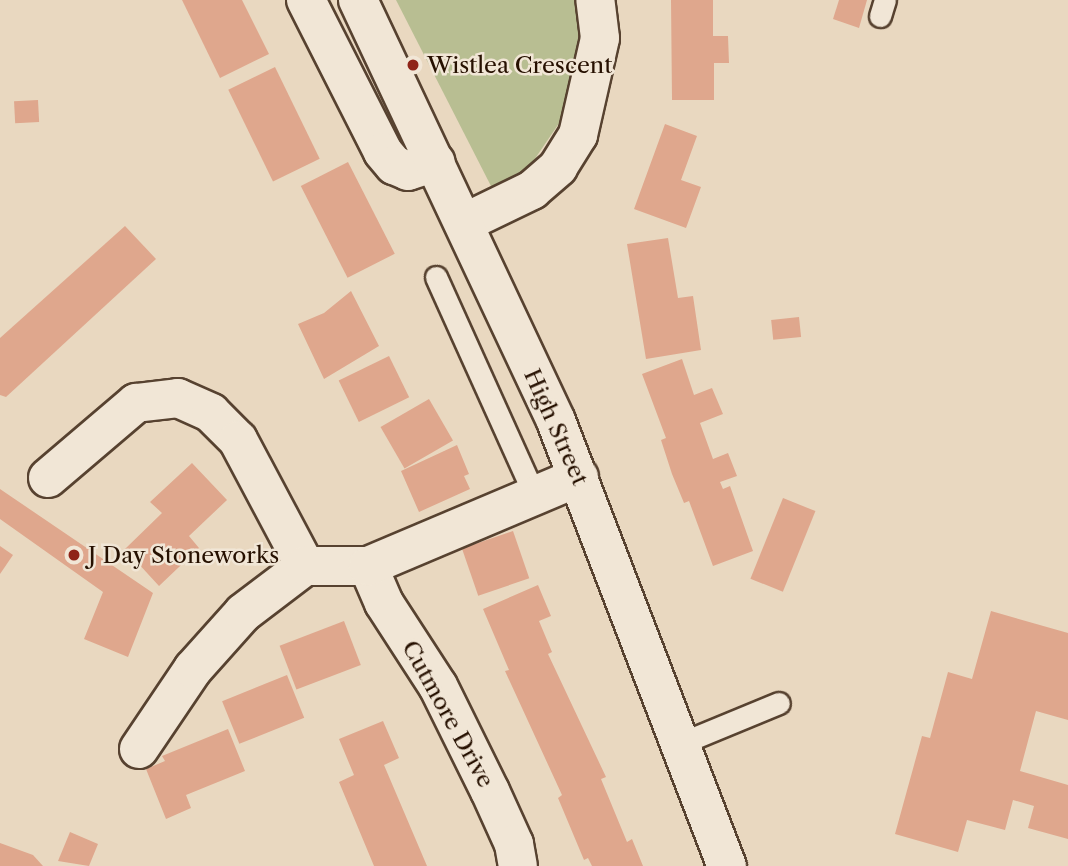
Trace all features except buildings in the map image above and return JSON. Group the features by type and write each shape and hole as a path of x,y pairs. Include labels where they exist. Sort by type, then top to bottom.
{"street":[{"path":"306,0 383,152 394,165 408,171 436,162"},
{"name":"High Street","path":"358,0 436,162 579,477 677,745 727,866"},
{"path":"464,223 532,190 558,167 578,135 600,38 595,0"},
{"path":"48,478 136,403 178,398 211,414 238,440 305,566"},
{"path":"139,749 193,668 243,613 305,566 368,566 579,477"},
{"name":"Cutmore Drive","path":"368,566 384,603 438,686 491,791 514,844 518,866"}],"lane":[{"path":"436,276 535,496"},
{"path":"677,745 779,702"}],"green space":[{"path":"396,0 577,0 582,48 564,116 530,166 492,188"}],"place":[{"name":"Wistlea Crescent","path":"413,65"},
{"name":"J Day Stoneworks","path":"74,555"}]}
